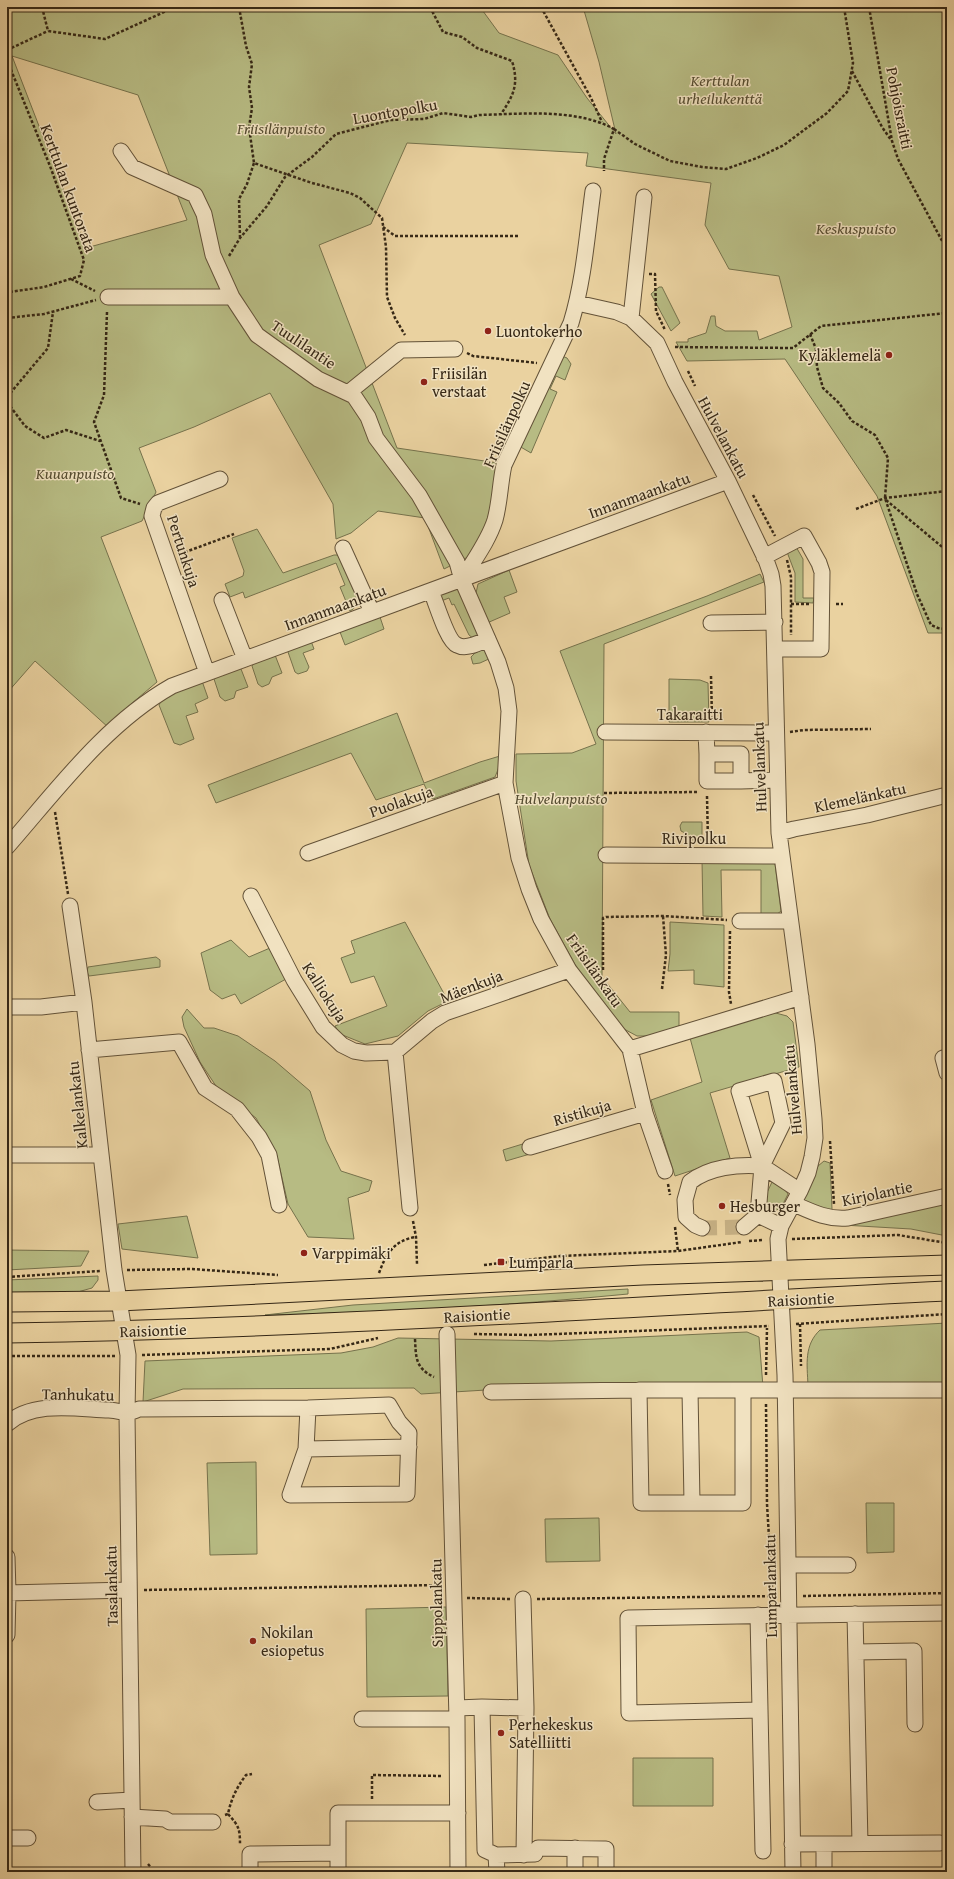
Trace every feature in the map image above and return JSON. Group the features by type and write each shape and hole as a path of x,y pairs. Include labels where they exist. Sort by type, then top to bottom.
{"main road":[{"name":"Raisiontie","path":"7,1302 119,1300 643,1275 947,1265"},
{"name":"Raisiontie","path":"7,1333 124,1331 947,1291"}],"street":[{"name":"Tuulilantie","path":"121,151 132,167 195,195 204,214 214,255 232,297 258,335 318,379 354,396 368,417 376,438 419,495 457,562 462,580 488,639"},
{"name":"Friisilänpolku","path":"462,580 490,534 496,515 504,465 569,327 577,303 593,191"},
{"path":"631,318 644,196"},
{"path":"108,297 232,297"},
{"name":"Hulvelankatu","path":"577,303 617,312 631,318 657,343 675,382 728,481 764,557 774,586 775,649 782,733 777,780 780,833 801,997 815,1138 812,1157 797,1197 781,1226 778,1239 781,1300"},
{"path":"348,393 402,350 455,349"},
{"name":"Pertunkuja","path":"206,673 152,516 154,508 158,503 220,479"},
{"name":"Innanmaankatu","path":"7,847 101,741 135,710 151,698 172,686 728,481"},
{"path":"764,557 804,536 819,563 822,572 821,649 775,649"},
{"path":"343,548 372,612"},
{"path":"431,591 451,639 457,645 474,645 488,639"},
{"path":"222,600 245,659"},
{"path":"711,623 775,622"},
{"name":"Friisilänkatu","path":"488,639 498,662 506,688 509,711 505,783 519,858 529,889 541,919 569,970 630,1049"},
{"name":"Takaraitti","path":"605,732 782,733"},
{"path":"709,732 707,781 777,780"},
{"path":"707,754 741,754 741,781"},
{"name":"Puolakuja","path":"308,852 505,783"},
{"name":"Klemelänkatu","path":"780,833 867,815 947,795"},
{"name":"Rivipolku","path":"606,855 782,856"},
{"name":"Kalliokuja","path":"251,896 294,980 323,1027 342,1045 354,1051 366,1053 395,1052"},
{"name":"Kalkelankatu","path":"70,906 84,1002 114,1270 119,1300"},
{"path":"735,921 790,920"},
{"name":"Mäenkuja","path":"395,1052 432,1021 446,1013 569,970"},
{"path":"665,1171 645,1113 630,1049 801,997"},
{"path":"7,1007 42,1007 84,1002"},
{"path":"89,1050 179,1042 205,1088 237,1109 259,1137 269,1154 279,1205"},
{"path":"395,1052 410,1208"},
{"path":"943,1058 947,1073"},
{"path":"744,1227 758,1215 762,1166 783,1123 774,1081 739,1091 762,1166"},
{"name":"Ristikuja","path":"530,1146 645,1113"},
{"path":"7,1155 101,1155"},
{"path":"702,1228 686,1218 684,1200 690,1182 706,1173 742,1164 762,1166"},
{"name":"Kirjolantie","path":"762,1166 817,1214 835,1219 848,1218 947,1196"},
{"path":"758,1215 781,1226"},
{"name":"Tasalankatu","path":"119,1300 128,1356 127,1414 133,1872"},
{"name":"Lumparlankatu","path":"781,1300 785,1390 793,1872"},
{"name":"Sippolankatu","path":"447,1334 457,1713 458,1872"},
{"path":"491,1392 639,1390 947,1390"},
{"path":"639,1390 641,1503 743,1503 742,1391"},
{"path":"690,1390 692,1503"},
{"path":"127,1414 139,1409 308,1408 389,1405 399,1422 409,1433 407,1494 290,1495 306,1450 308,1408"},
{"name":"Tanhukatu","path":"10,1419 38,1410 63,1408 114,1411 127,1414"},
{"path":"306,1450 409,1447"},
{"path":"7,1557 7,1635"},
{"path":"788,1565 848,1565"},
{"path":"8,1593 129,1590"},
{"path":"523,1599 526,1708 533,1852"},
{"path":"760,1710 628,1713 628,1618 947,1613"},
{"path":"856,1614 860,1844"},
{"path":"758,1615 763,1851"},
{"path":"856,1652 914,1651 915,1724"},
{"path":"482,1707 485,1850 496,1855 575,1848 606,1849 606,1872"},
{"path":"362,1719 457,1713 482,1707 526,1708"},
{"path":"97,1802 132,1800"},
{"path":"338,1872 338,1814 458,1814"},
{"path":"132,1817 165,1819 170,1822 213,1822"},
{"path":"7,1838 28,1838"},
{"path":"792,1844 940,1843"},
{"path":"824,1844 824,1872"},
{"path":"575,1848 576,1872"},
{"path":"250,1872 250,1854 338,1853"},
{"path":"496,1855 497,1872"}],"path":[{"path":"42,7 48,31"},
{"path":"7,50 48,31 105,39 175,7"},
{"path":"239,7 246,46 252,64 249,87 252,108 249,126 254,164 247,184 238,199 240,238"},
{"path":"430,7 443,32 462,37 477,48 512,61 516,73 513,97 501,115"},
{"path":"541,7 591,98 602,122"},
{"name":"Luontopolku","path":"220,270 240,238 267,206 285,177 312,157 336,134 391,120 424,119 443,113 471,117 501,115 578,116 602,122 636,144 670,161 702,167 726,169 757,158 784,145 827,113 848,91 853,63 844,7"},
{"name":"Pohjoisraitti","path":"869,7 892,141 898,159 947,250"},
{"name":"Kerttulan kuntorata","path":"7,60 50,166 84,260 80,276 71,279"},
{"path":"851,71 882,127 892,141"},
{"path":"604,172 604,159 614,129"},
{"path":"254,164 350,193 382,218 386,247 387,297 395,318 405,335 402,350"},
{"path":"383,227 396,236 518,236"},
{"path":"636,272 655,274 656,311 666,331"},
{"path":"7,291 10,292 44,287 71,279 108,297"},
{"path":"7,318 53,312 108,297"},
{"path":"108,297 104,394 94,422 121,498 154,508"},
{"path":"7,397 48,348 53,312"},
{"path":"675,347 793,348 821,326 834,323 947,313"},
{"path":"810,334 816,349 816,367 823,388 839,403 852,421 875,435 888,458 885,498 917,594 932,625 938,628 947,629"},
{"path":"455,349 473,356 552,365"},
{"path":"7,402 25,426 44,438 66,430 101,441"},
{"path":"856,509 885,498 947,491"},
{"path":"885,498 947,551"},
{"path":"167,559 234,534"},
{"path":"709,732 711,676"},
{"path":"782,733 804,730 871,729"},
{"path":"604,792 699,792"},
{"path":"707,792 708,847"},
{"path":"53,795 70,906"},
{"path":"662,989 666,955 663,916"},
{"path":"603,970 603,918 663,916 735,921 729,992 733,1018"},
{"path":"410,1208 416,1237 417,1264"},
{"path":"807,1238 898,1235 947,1243"},
{"path":"377,1278 388,1252 397,1243 416,1237"},
{"path":"479,1266 560,1256 678,1251 754,1241"},
{"path":"7,1277 114,1270 192,1269 283,1276"},
{"path":"447,1334 529,1335 783,1325 947,1314"},
{"path":"7,1356 128,1356 330,1349 385,1337"},
{"path":"415,1339 418,1364 425,1372 449,1382"},
{"path":"228,1814 230,1804 238,1786 246,1775 252,1774"},
{"path":"372,1814 372,1775 458,1776"},
{"path":"213,1822 228,1814"},
{"path":"228,1814 240,1830 240,1852"}],"green space":[{"path":"7,7 480,7 499,33 558,55 587,98 616,134 599,62 583,7 947,7 947,633 928,633 877,496 785,359 687,361 676,342 688,342 688,339 706,333 711,316 715,316 716,326 725,331 757,331 759,340 792,327 779,276 729,269 705,225 711,183 586,166 588,153 407,143 371,224 319,245 397,448 498,463 488,524 470,556 444,569 425,518 378,511 351,533 336,539 333,504 270,393 194,427 139,448 156,492 142,521 101,537 157,682 131,704 109,728 35,661 7,693","holes":["12,56 138,95 187,220 86,248"]},
{"path":"659,287 662,287 680,323 671,331 651,294"},
{"path":"562,356 567,358 571,364 565,380 556,376 550,389 557,392 531,453 519,446"},
{"path":"257,529 283,573 334,555 338,555 358,597 355,607 350,611 340,587 345,585 336,563 245,598 243,592 230,597 225,584 243,576 244,571 232,538"},
{"path":"795,545 803,559 803,598 814,598 813,603 795,602 795,573 787,552"},
{"path":"509,570 517,592 504,597 510,613 487,623 476,593 478,584"},
{"name":"Hulvelanpuisto","path":"760,574 764,582 604,644 602,977 630,1012 679,1012 679,1026 652,1036 637,1036 624,1029 577,968 550,919 529,865 516,781 516,754 572,753 596,744 560,651 707,596"},
{"path":"449,588 458,589 479,635 474,639 469,635 454,604 452,605 449,598 441,601 440,591"},
{"path":"379,614 384,629 345,645 340,632"},
{"path":"311,641 314,649 303,653 309,667 307,671 298,674 295,672 288,652 289,647"},
{"path":"483,649 489,651 491,658 480,663 473,664 471,657"},
{"path":"275,655 282,673 272,677 269,684 262,687 258,684 252,666 256,660"},
{"path":"237,667 241,669 248,687 236,691 234,698 225,701 220,697 214,679 217,674"},
{"path":"669,679 700,680 708,683 709,722 669,722"},
{"path":"202,681 208,698 195,704 198,712 186,716 194,739 180,745 174,743 159,705 163,697"},
{"path":"397,713 424,783 500,756 501,762 495,777 433,799 430,797 424,784 376,800 351,753 216,803 208,785"},
{"path":"682,822 702,822 702,840 685,840 685,833 681,831 680,826"},
{"path":"702,860 768,862 775,864 781,911 776,915 761,916 761,870 721,870 722,917 703,916"},
{"path":"405,922 448,1001 428,1011 398,1036 365,1044 340,1034 335,1026 387,1006 374,976 351,983 341,958 355,953 351,941"},
{"path":"670,922 724,925 724,987 694,984 694,970 668,971 670,954"},
{"path":"231,940 249,957 270,948 286,979 241,1004 235,994 222,999 210,990 201,953"},
{"path":"156,957 160,960 160,967 89,976 87,972 88,967"},
{"path":"187,1009 204,1028 214,1028 238,1036 275,1061 310,1091 326,1140 341,1171 372,1181 369,1191 348,1198 354,1239 308,1237 288,1204 277,1156 256,1118 218,1089 200,1062 184,1027 182,1017"},
{"path":"772,1012 787,1016 793,1022 799,1067 710,1093 730,1158 675,1176 651,1100 702,1082 690,1038"},
{"path":"526,1143 530,1154 506,1161 503,1150"},
{"path":"824,1161 830,1163 832,1209 828,1213 806,1205 804,1199 818,1166"},
{"path":"772,1182 783,1187 788,1194 783,1204 775,1212 769,1211 764,1206 764,1199"},
{"path":"947,1202 947,1236 911,1229 843,1225"},
{"path":"187,1216 198,1258 122,1249 118,1224"},
{"path":"7,1250 89,1251 81,1266 7,1270"},
{"path":"98,1276 98,1280 92,1288 74,1293 7,1294 7,1280"},
{"path":"628,1289 628,1294 537,1302 401,1310 265,1315 353,1305"},
{"path":"947,1323 946,1383 808,1385 807,1362 809,1348 811,1342 820,1330"},
{"path":"747,1332 759,1337 763,1387 486,1390 421,1394 414,1388 183,1389 143,1402 145,1361 341,1353 373,1347 398,1338 551,1341"},
{"path":"256,1462 257,1554 210,1555 207,1463"},
{"path":"866,1503 894,1503 894,1552 867,1553"},
{"path":"599,1518 600,1561 546,1562 545,1519"},
{"path":"446,1607 448,1696 367,1697 366,1609"},
{"path":"633,1758 713,1758 713,1806 633,1806"}],"tunnel":[{"path":"702,1228 744,1227"}],"place":[{"name":"Luontokerho","path":"488,331"},
{"name":"Kyläklemelä","path":"889,355"},
{"name":"Friisilän verstaat","path":"424,382"},
{"name":"Hesburger","path":"722,1206"},
{"name":"Varppimäki","path":"304,1253"},
{"name":"Lumparla","path":"501,1262"},
{"name":"Nokilan esiopetus","path":"253,1641"},
{"name":"Perhekeskus Satelliitti","path":"501,1733"}],"park label":[{"name":"Kerttulan urheilukenttä","path":"720,89"},
{"name":"Friisilänpuisto","path":"281,128"},
{"name":"Keskuspuisto","path":"856,228"},
{"name":"Kuuanpuisto","path":"75,473"}]}
